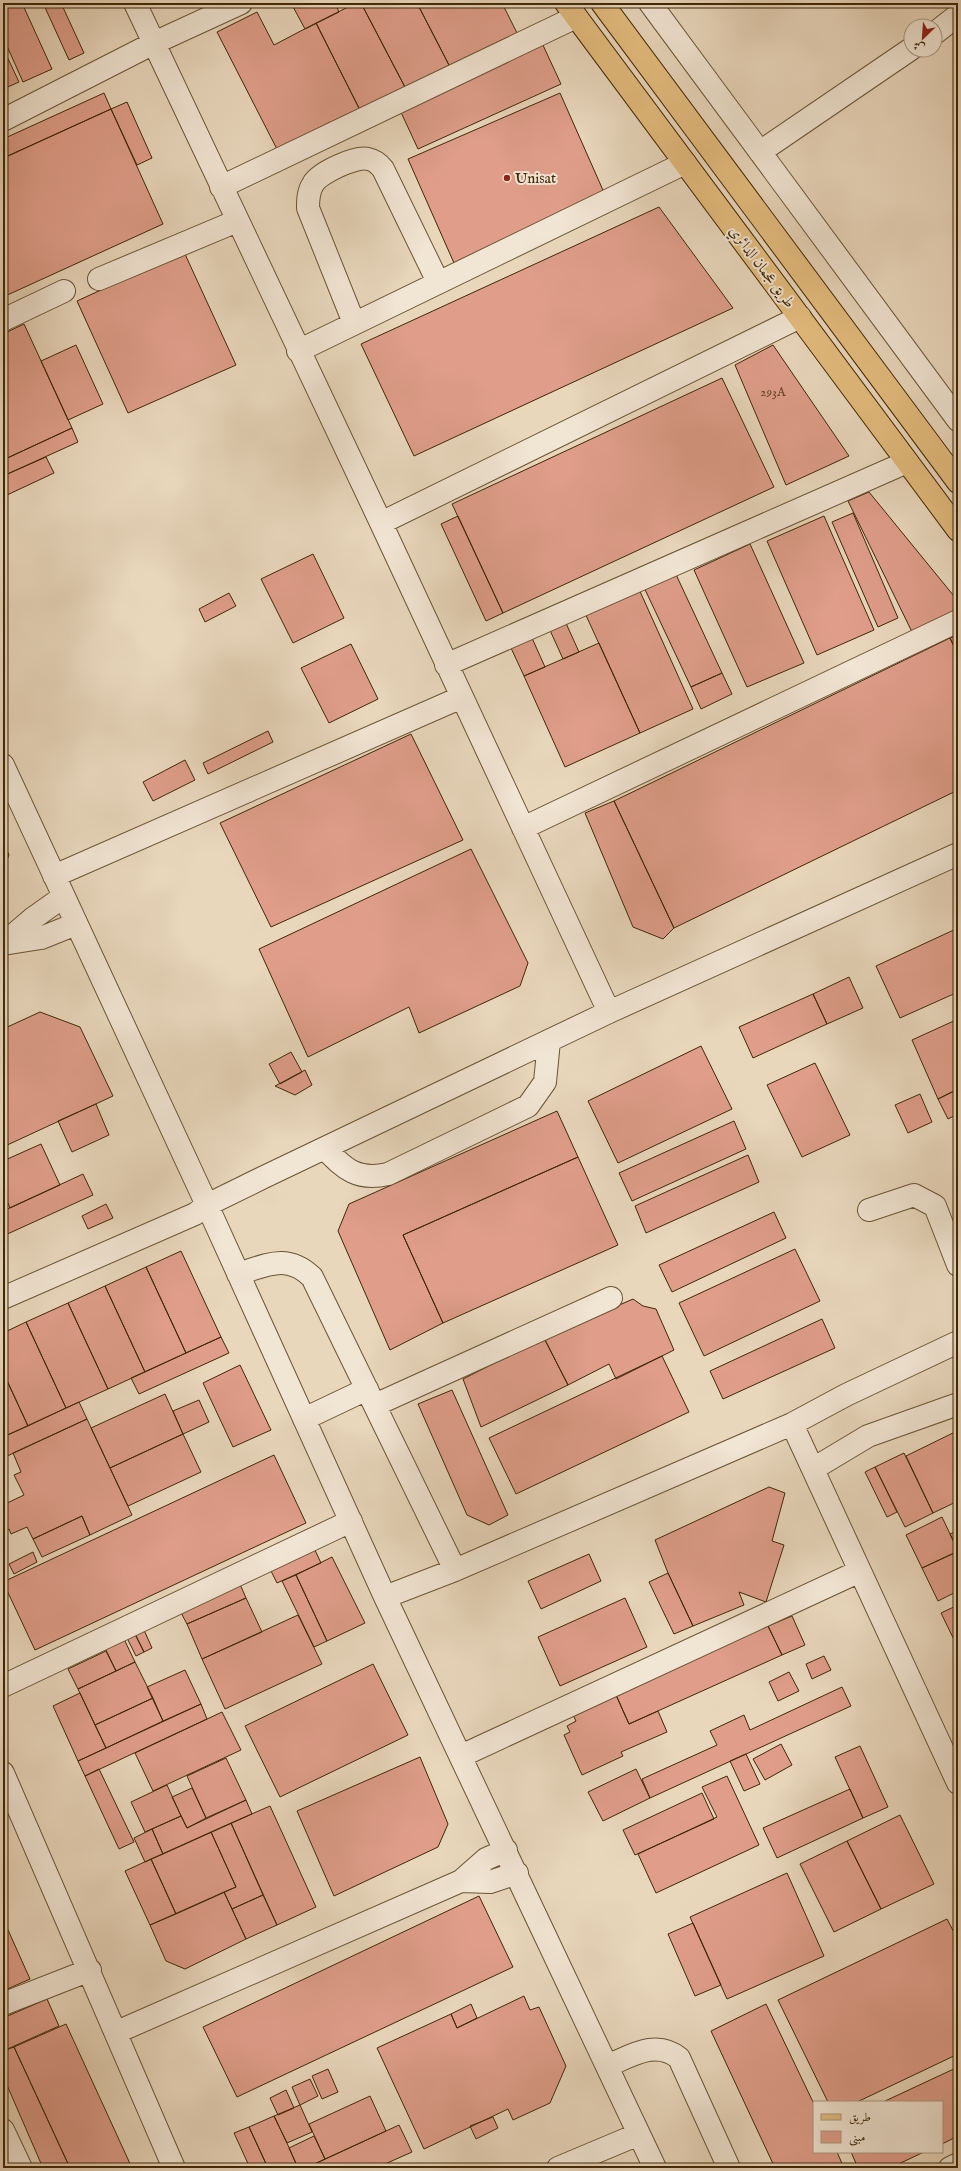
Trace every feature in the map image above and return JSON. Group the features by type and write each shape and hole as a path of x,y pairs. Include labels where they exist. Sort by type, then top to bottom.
{"main road":[{"name":"طريق عجمان الدائري","path":"602,3 958,482"},
{"name":"طريق عجمان الدائري","path":"571,10 958,530"}],"street":[{"path":"135,3 298,351 381,523 609,1012"},
{"path":"3,120 154,43 241,3"},
{"path":"650,3 958,420"},
{"path":"221,187 571,10"},
{"path":"943,27 958,15"},
{"path":"760,152 903,54"},
{"path":"354,323 308,208 308,195 313,184 322,174 357,159 367,159 380,165 438,282"},
{"path":"298,351 685,163"},
{"path":"98,279 237,221"},
{"path":"3,320 64,291"},
{"path":"381,523 800,317"},
{"path":"446,665 907,462"},
{"path":"523,828 958,621"},
{"path":"54,876 462,697"},
{"path":"3,765 207,1205 385,1597 506,1850 654,2168"},
{"path":"3,1298 183,1220 207,1205 609,1012 958,854"},
{"path":"63,897 32,919 3,944 41,938 76,924"},
{"path":"325,1149 344,1169 357,1175 378,1176 395,1171 528,1106 545,1082 549,1041"},
{"path":"869,1210 914,1195 935,1206 958,1265"},
{"path":"238,1274 271,1263 282,1262 294,1264 304,1269 312,1277 455,1570"},
{"path":"304,1419 371,1397 611,1298"},
{"path":"385,1597 455,1570 792,1424 846,1395 958,1342"},
{"path":"813,1469 868,1436 958,1404"},
{"path":"792,1424 958,1783"},
{"path":"3,1686 351,1522"},
{"path":"461,1756 860,1571"},
{"path":"3,1773 117,2032 174,2168"},
{"path":"117,2032 461,1881 486,1859 506,1850"},
{"path":"461,1881 490,1882 516,1873"},
{"path":"3,2004 90,1970"},
{"path":"607,2066 650,2049 661,2048 671,2051 679,2058 729,2168"},
{"path":"3,2130 21,2168"},
{"path":"558,2168 639,2134"},
{"path":"950,2168 958,2164"}],"building":[{"path":"3,3 22,3 52,69 23,82 3,37"},
{"path":"43,3 61,3 84,53 69,60"},
{"path":"291,3 335,3 339,12 305,29"},
{"path":"356,3 361,3 407,91 362,114 316,23"},
{"path":"361,3 417,3 451,69 407,91"},
{"path":"417,3 502,3 518,35 451,69"},
{"path":"257,12 274,45 316,23 362,114 280,155 217,32"},
{"path":"542,43 561,84 418,149 399,108"},
{"path":"3,48 19,82 3,89"},
{"path":"104,93 111,109 6,157 3,151 3,139"},
{"name":"Unisat","path":"560,93 606,197 454,263 408,159"},
{"path":"127,102 152,158 137,165 111,109"},
{"path":"111,109 163,224 3,297 3,158"},
{"path":"659,207 733,308 414,456 361,344"},
{"path":"184,252 236,365 128,413 77,301"},
{"path":"24,324 72,428 3,460 3,334"},
{"path":"76,345 103,404 68,420 41,361"},
{"path":"773,345 849,456 786,485 735,365"},
{"path":"722,378 774,487 503,613 452,504"},
{"path":"72,428 78,442 3,476 3,460"},
{"path":"46,457 54,473 7,495 3,486 3,476"},
{"path":"869,492 958,601 958,614 914,636 848,501"},
{"path":"853,513 898,618 878,627 832,522"},
{"path":"458,516 503,613 486,621 441,524"},
{"path":"824,516 874,630 817,655 767,541"},
{"path":"750,544 804,663 747,687 694,570"},
{"path":"313,554 344,618 293,643 261,579"},
{"path":"672,566 722,673 691,687 641,581"},
{"path":"638,587 693,709 640,733 584,611"},
{"path":"229,593 236,606 205,622 199,609"},
{"path":"565,621 579,652 563,659 549,628"},
{"path":"958,635 958,655 950,638"},
{"path":"532,638 545,667 524,676 511,648"},
{"path":"950,638 958,655 958,790 674,928 614,801"},
{"path":"599,643 640,733 565,767 524,676"},
{"path":"351,644 378,699 329,723 301,668"},
{"path":"722,673 732,694 701,709 691,687"},
{"path":"268,731 273,742 208,774 203,763"},
{"path":"411,734 463,840 271,927 220,823"},
{"path":"185,760 195,780 153,801 143,782"},
{"path":"614,801 674,928 663,939 633,927 585,813"},
{"path":"3,841 9,855 3,870"},
{"path":"471,849 528,963 520,986 419,1033 409,1007 308,1057 259,949"},
{"path":"958,928 958,992 900,1018 876,966"},
{"path":"849,977 863,1008 827,1024 813,994"},
{"path":"813,994 827,1024 753,1058 739,1027"},
{"path":"40,1012 80,1027 113,1096 3,1147 3,1029"},
{"path":"958,1019 958,1089 938,1099 912,1040"},
{"path":"701,1046 732,1109 618,1163 588,1101"},
{"path":"291,1052 302,1072 280,1084 269,1064"},
{"path":"815,1063 850,1135 802,1157 767,1085"},
{"path":"305,1070 312,1085 295,1095 275,1086"},
{"path":"958,1089 958,1114 948,1119 938,1099"},
{"path":"920,1094 932,1122 908,1133 895,1105"},
{"path":"96,1104 109,1135 72,1152 58,1121"},
{"path":"557,1111 578,1157 403,1235 443,1323 390,1350 338,1231 349,1204"},
{"path":"734,1121 746,1149 632,1201 619,1173"},
{"path":"41,1144 60,1185 10,1208 3,1192 3,1161"},
{"path":"748,1155 759,1182 646,1233 635,1206"},
{"path":"578,1157 618,1245 443,1323 403,1235"},
{"path":"83,1174 93,1195 3,1236 3,1211"},
{"path":"106,1204 113,1218 88,1229 82,1216"},
{"path":"774,1212 786,1238 672,1292 659,1265"},
{"path":"795,1249 820,1301 704,1356 679,1303"},
{"path":"181,1251 221,1337 186,1353 146,1267"},
{"path":"146,1267 186,1353 145,1372 105,1286"},
{"path":"105,1286 145,1372 108,1389 68,1303"},
{"path":"633,1299 643,1306 656,1309 674,1350 616,1379 609,1364 568,1385 544,1338"},
{"path":"68,1303 108,1389 66,1408 26,1322"},
{"path":"822,1319 835,1348 723,1399 710,1371"},
{"path":"26,1322 66,1408 28,1426 3,1372 3,1333"},
{"path":"221,1337 229,1353 139,1394 131,1378"},
{"path":"544,1338 568,1385 481,1427 463,1379"},
{"path":"662,1356 689,1412 516,1494 489,1438"},
{"path":"240,1365 271,1430 233,1447 203,1383"},
{"path":"3,1372 28,1426 3,1437"},
{"path":"452,1390 508,1515 489,1525 467,1515 418,1404"},
{"path":"165,1394 183,1434 110,1468 91,1428"},
{"path":"199,1400 209,1422 183,1434 173,1411"},
{"path":"79,1402 87,1419 3,1458 3,1437"},
{"path":"87,1419 132,1515 90,1535 82,1516 33,1539 27,1527 11,1534 9,1529 3,1532 3,1505 24,1495 14,1475 21,1472 13,1453"},
{"path":"957,1431 958,1501 933,1513 906,1456"},
{"path":"183,1434 201,1472 128,1506 110,1468"},
{"path":"904,1453 933,1513 905,1527 875,1467"},
{"path":"274,1455 306,1523 35,1650 3,1582"},
{"path":"875,1467 897,1512 887,1517 865,1472"},
{"path":"769,1487 785,1493 772,1541 784,1545 766,1602 739,1592 744,1605 693,1626 668,1573 655,1540"},
{"path":"82,1516 90,1535 42,1557 33,1539"},
{"path":"942,1517 958,1551 922,1568 906,1535"},
{"path":"958,1530 958,1548 957,1548 950,1534"},
{"path":"314,1548 321,1563 277,1583 270,1569"},
{"path":"33,1552 37,1562 14,1574 9,1564"},
{"path":"957,1552 958,1591 938,1601 922,1568"},
{"path":"589,1554 601,1581 541,1609 528,1581"},
{"path":"332,1557 365,1623 327,1641 296,1575"},
{"path":"668,1573 693,1626 674,1634 649,1582"},
{"path":"296,1575 327,1641 314,1647 282,1581"},
{"path":"239,1582 246,1598 187,1624 179,1609"},
{"path":"246,1598 262,1632 202,1659 187,1624"},
{"path":"625,1598 647,1647 560,1686 538,1637"},
{"path":"958,1605 958,1648 941,1613"},
{"path":"298,1615 322,1664 225,1709 202,1659"},
{"path":"792,1616 805,1645 782,1655 768,1626"},
{"path":"768,1626 782,1655 629,1724 616,1695"},
{"path":"144,1630 152,1648 144,1652 135,1634"},
{"path":"135,1634 144,1652 136,1656 127,1638"},
{"path":"123,1637 135,1662 116,1671 104,1646"},
{"path":"106,1651 116,1671 78,1689 68,1669"},
{"path":"824,1656 831,1670 812,1679 806,1664"},
{"path":"135,1662 153,1698 95,1725 78,1689"},
{"path":"373,1664 408,1735 280,1797 245,1726"},
{"path":"185,1670 201,1704 163,1721 147,1687"},
{"path":"789,1672 799,1691 778,1701 769,1682"},
{"path":"842,1687 851,1706 650,1798 642,1779 717,1745 710,1731 744,1715 750,1730"},
{"path":"80,1693 106,1748 78,1761 53,1706"},
{"path":"616,1695 629,1724 658,1711 667,1732 621,1752 623,1756 582,1775 564,1735 570,1732 567,1726 576,1721 573,1715"},
{"path":"153,1698 163,1721 106,1748 95,1725"},
{"path":"201,1704 207,1719 85,1776 78,1761"},
{"path":"222,1712 241,1750 153,1791 135,1753"},
{"path":"781,1744 792,1765 765,1780 753,1759"},
{"path":"860,1746 888,1807 863,1818 835,1757"},
{"path":"746,1754 760,1784 744,1791 730,1761"},
{"path":"420,1757 448,1824 438,1847 334,1896 297,1811"},
{"path":"226,1758 246,1800 206,1818 187,1776"},
{"path":"99,1769 134,1842 119,1849 85,1776"},
{"path":"636,1769 650,1798 603,1821 588,1792"},
{"path":"727,1776 759,1845 656,1893 638,1854 717,1817 702,1787"},
{"path":"167,1785 181,1816 145,1832 131,1802"},
{"path":"192,1788 206,1818 187,1828 172,1797"},
{"path":"850,1789 863,1818 777,1858 763,1828"},
{"path":"702,1793 714,1819 635,1855 623,1830"},
{"path":"246,1800 252,1814 163,1854 152,1829 181,1816 187,1828"},
{"path":"270,1806 316,1907 277,1925 231,1823"},
{"path":"900,1815 934,1884 881,1909 847,1841"},
{"path":"231,1823 263,1895 232,1909 224,1892 236,1887 211,1832"},
{"path":"152,1829 163,1854 145,1862 134,1838"},
{"path":"211,1832 236,1887 176,1914 151,1859"},
{"path":"847,1841 881,1909 834,1932 800,1864"},
{"path":"151,1859 176,1914 150,1925 125,1871"},
{"path":"787,1873 824,1956 727,1999 690,1917"},
{"path":"224,1892 246,1939 185,1969 166,1961 150,1925"},
{"path":"263,1895 277,1925 246,1939 232,1909"},
{"path":"479,1896 513,1967 237,2097 203,2027"},
{"path":"947,1919 958,1940 958,2054 859,2101 828,2101 778,2000"},
{"path":"4,1921 30,1979 3,1991 3,1922"},
{"path":"693,1923 721,1985 695,1996 668,1934"},
{"path":"524,1996 530,2010 539,2007 566,2066 550,2103 513,2120 508,2109 424,2149 377,2048 451,2014 457,2028"},
{"path":"47,1999 59,2026 3,2051 3,2018"},
{"path":"471,2004 477,2018 457,2028 451,2014"},
{"path":"766,2004 813,2102 813,2153 837,2153 844,2168 775,2168 711,2031"},
{"path":"66,2024 132,2168 70,2168 14,2047"},
{"path":"14,2047 70,2168 43,2168 3,2076 3,2051"},
{"path":"958,2067 958,2136 943,2144 943,2101 885,2101"},
{"path":"328,2069 338,2092 322,2099 312,2076"},
{"path":"310,2079 318,2096 300,2105 292,2087"},
{"path":"286,2090 294,2108 278,2115 270,2098"},
{"path":"370,2096 386,2131 325,2159 309,2124"},
{"path":"300,2105 312,2132 287,2143 274,2116"},
{"path":"274,2116 298,2168 268,2168 249,2127"},
{"path":"493,2117 498,2128 476,2139 470,2126"},
{"path":"399,2125 412,2152 376,2168 306,2168"},
{"path":"249,2127 268,2168 250,2168 234,2133"},
{"path":"314,2136 325,2159 306,2168 298,2168 289,2148"},
{"path":"851,2153 922,2153 890,2168 858,2168"}],"place":[{"name":"Unisat","path":"507,178"}]}
